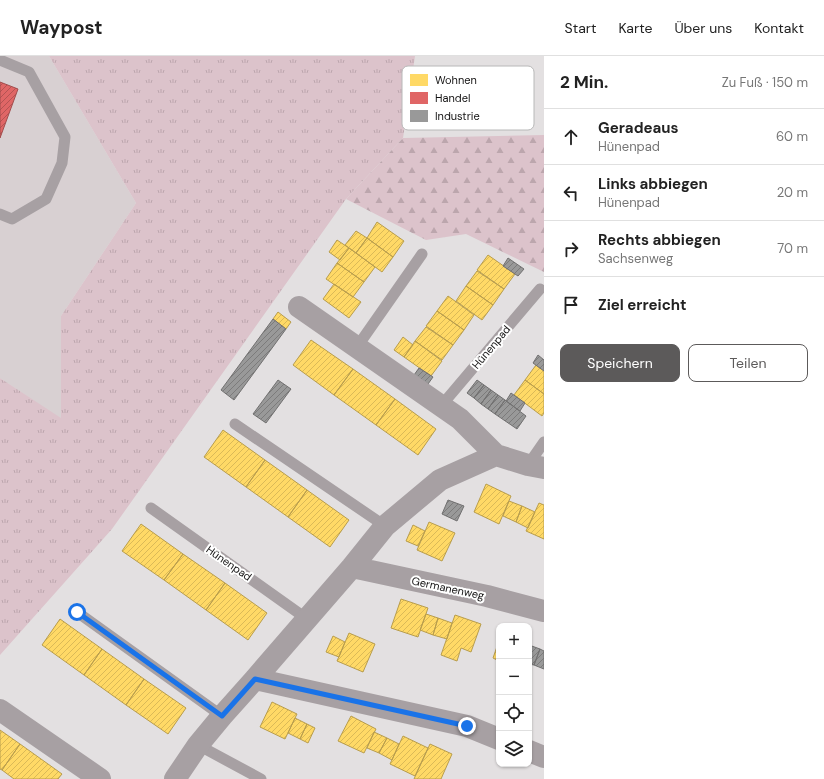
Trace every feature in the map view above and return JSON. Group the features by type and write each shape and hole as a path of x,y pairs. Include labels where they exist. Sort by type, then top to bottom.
{"street":[{"path":"299,307 460,419 496,455 536,466"},
{"path":"176,779 198,745 352,567 385,526 440,480 496,455"},
{"name":"Germanenweg","path":"352,567 487,596 544,611"},
{"path":"255,679 467,726 496,738"},
{"path":"0,710 100,779"},
{"path":"532,752 544,757"}],"lane":[{"path":"0,60 28,72 65,137 62,163 46,199 12,219 0,214"},
{"path":"357,347 422,254"},
{"name":"Hünenpad","path":"441,406 540,289"},
{"path":"235,424 385,526"},
{"path":"536,466 544,442"},
{"name":"Hünenpad","path":"151,508 307,619"},
{"path":"77,612 222,716"},
{"path":"198,745 261,779"}],"shaded area":[{"path":"0,56 49,56 136,203 61,316 61,419 0,378"}],"green space":[{"path":"49,56 415,56 414,66 402,66 402,130 404,130 403,138 346,199 112,529 0,655 0,378 61,418 61,316 136,203"},
{"path":"544,135 544,272 466,234 426,240 346,199 403,138"}],"building: Wohnen":[{"path":"377,222 404,241 393,257 367,238"},
{"path":"356,231 367,238 356,253 345,245"},
{"path":"367,238 393,257 382,272 356,253"},
{"path":"337,240 349,248 340,260 329,252"},
{"path":"349,248 375,267 364,282 337,263"},
{"path":"488,255 515,274 504,289 477,270"},
{"path":"337,263 364,282 353,297 326,279"},
{"path":"477,271 504,289 493,305 466,286"},
{"path":"334,284 361,302 349,318 323,299"},
{"path":"466,286 493,305 482,320 456,301"},
{"path":"448,296 474,315 464,330 437,311"},
{"path":"437,311 464,330 453,345 426,326"},
{"path":"278,312 291,322 286,329 273,319"},
{"path":"426,327 453,345 442,360 415,341"},
{"path":"403,337 413,345 404,357 394,350"},
{"path":"311,340 353,369 334,395 293,365"},
{"path":"415,341 442,361 431,376 404,357"},
{"path":"536,365 544,371 544,394 525,380"},
{"path":"353,369 395,399 376,425 334,395"},
{"path":"525,380 544,394 544,413 542,416 514,395"},
{"path":"395,399 436,429 418,455 376,425"},
{"path":"223,430 265,460 246,487 204,457"},
{"path":"265,460 307,490 288,517 246,487"},
{"path":"486,484 511,496 499,524 474,512"},
{"path":"307,490 349,520 330,547 288,517"},
{"path":"509,501 522,506 516,522 503,516"},
{"path":"539,503 544,505 544,539 526,531"},
{"path":"522,506 535,512 528,528 516,522"},
{"path":"429,522 455,533 442,561 417,550"},
{"path":"141,524 183,554 164,580 122,551"},
{"path":"413,525 425,531 418,546 406,541"},
{"path":"183,554 225,583 206,610 164,580"},
{"path":"225,583 267,613 248,640 206,610"},
{"path":"401,599 428,608 418,637 391,628"},
{"path":"426,614 438,618 433,635 420,630"},
{"path":"455,615 481,624 471,652 461,648 457,661 441,655"},
{"path":"438,618 452,623 447,639 433,635"},
{"path":"60,619 102,649 84,675 42,645"},
{"path":"349,633 375,644 363,672 337,661"},
{"path":"333,636 345,642 339,657 326,652"},
{"path":"102,649 144,679 126,705 84,675"},
{"path":"496,650 496,660 493,658"},
{"path":"144,679 186,708 168,734 126,705"},
{"path":"272,702 297,714 285,739 260,727"},
{"path":"351,716 376,729 364,753 338,741"},
{"path":"295,718 307,724 300,739 288,733"},
{"path":"307,724 315,728 308,743 300,739"},
{"path":"0,730 20,744 2,770 0,769"},
{"path":"374,732 387,738 379,753 367,748"},
{"path":"403,736 428,748 415,776 390,764"},
{"path":"387,738 399,744 392,760 379,753"},
{"path":"20,744 62,774 58,779 14,779 2,770"},
{"path":"430,744 452,754 441,779 414,779"}],"building: Handel":[{"path":"0,82 18,89 0,138"}],"building: Industrie":[{"path":"508,258 524,269 518,276 503,266"},
{"path":"273,319 286,329 234,400 221,390"},
{"path":"538,355 544,360 544,371 533,363"},
{"path":"419,368 433,377 428,384 414,375"},
{"path":"278,380 291,389 266,423 253,414"},
{"path":"477,380 484,385 474,398 467,393"},
{"path":"484,385 491,390 481,404 474,398"},
{"path":"491,390 498,395 488,409 481,404"},
{"path":"511,393 525,403 520,411 506,401"},
{"path":"498,395 505,400 495,414 488,409"},
{"path":"505,400 526,416 517,429 495,414"},
{"path":"448,500 464,506 457,521 442,514"},
{"path":"532,646 540,649 534,665 532,665"},
{"path":"540,649 544,651 544,669 534,665"}],"route":[{"path":"77,612 222,716 255,679 467,726"}]}
